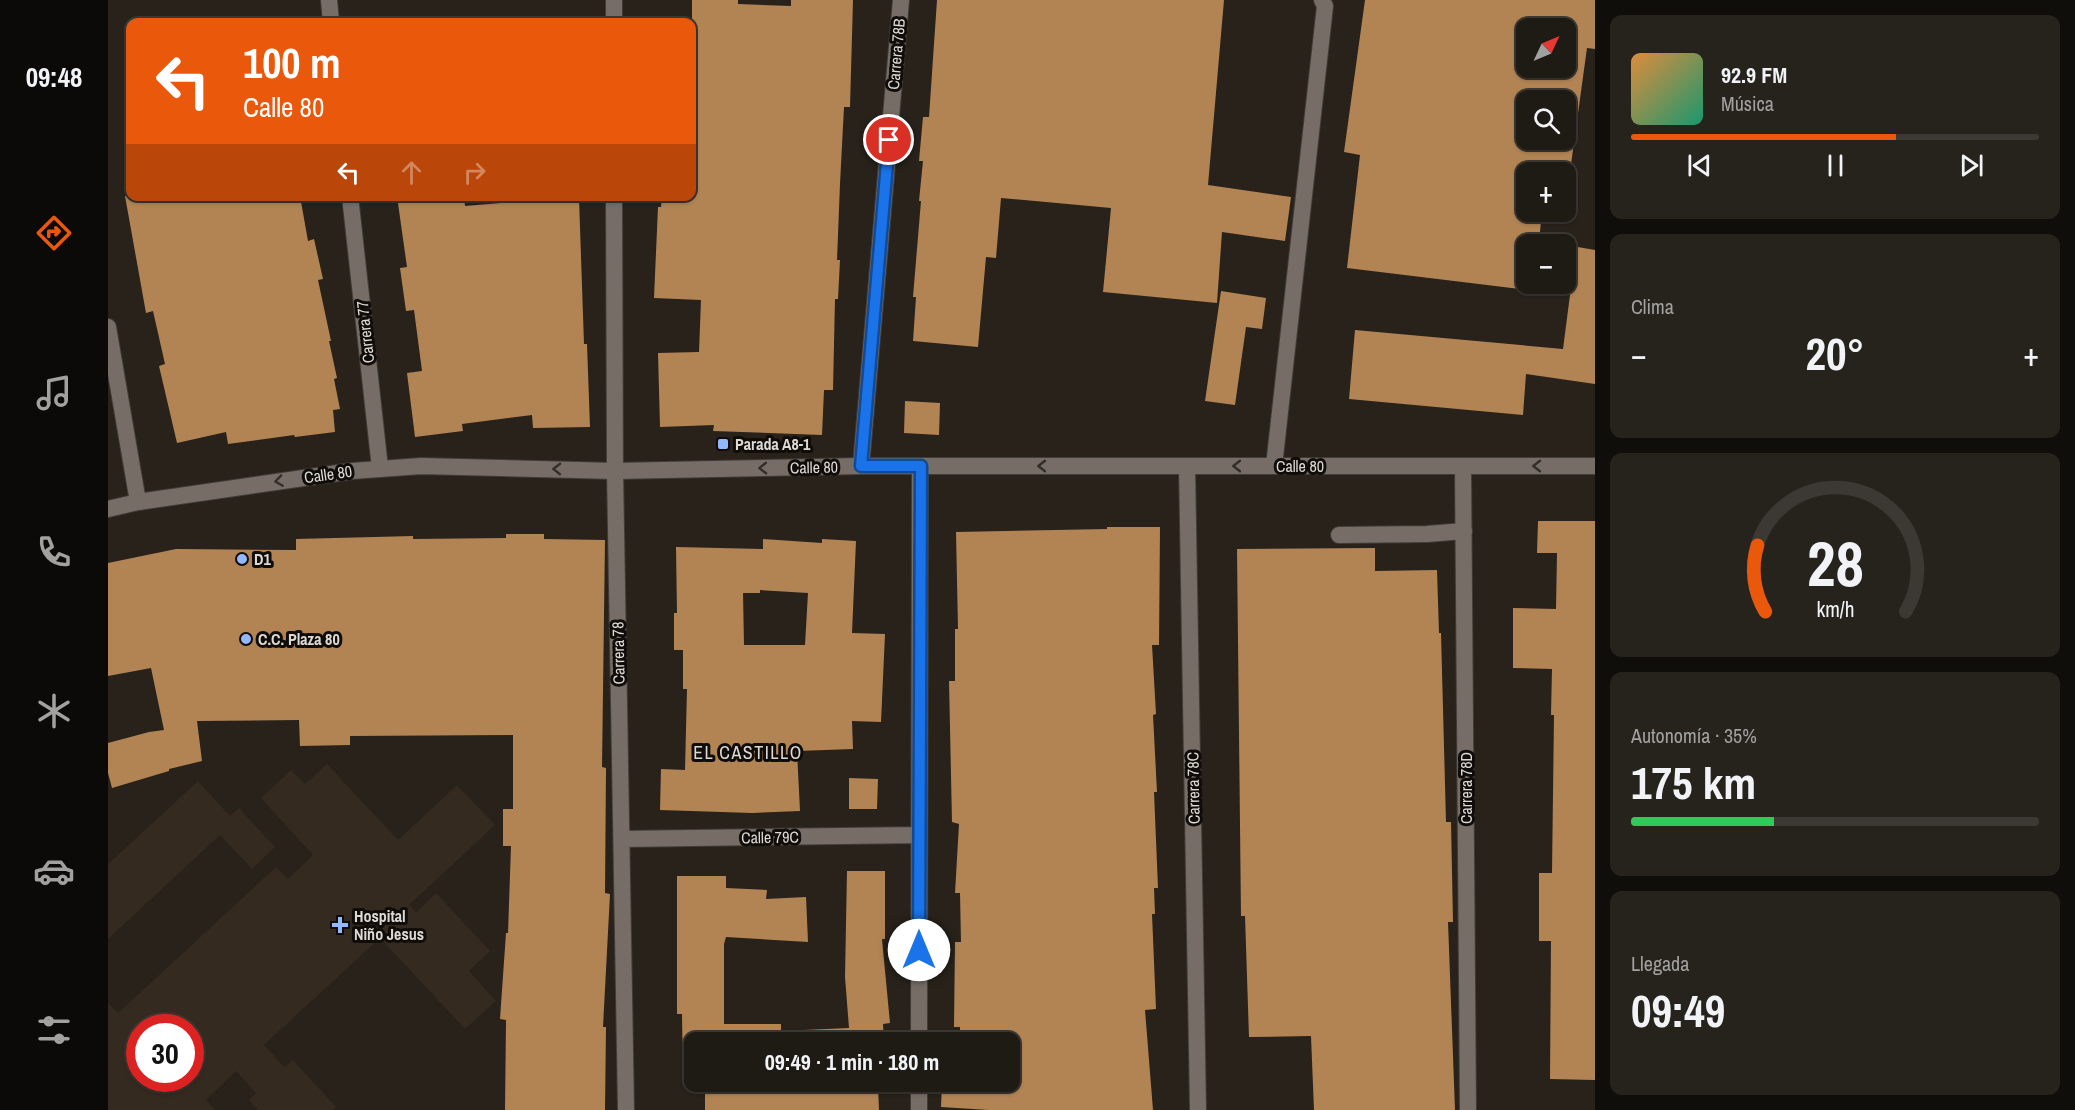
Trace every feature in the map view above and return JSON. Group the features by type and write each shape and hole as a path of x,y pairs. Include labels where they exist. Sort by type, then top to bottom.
{"street":[{"path":"329,0 331,18"},
{"path":"614,0 614,18"},
{"name":"Carrera 78B","path":"861,466 901,0"},
{"path":"1274,466 1325,6 1322,0"},
{"name":"Carrera 77","path":"351,201 380,468"},
{"name":"Carrera 78","path":"614,201 615,471 626,1110"},
{"path":"108,327 138,502"},
{"name":"Calle 80","path":"108,508 352,471 421,466 615,471 861,466 1595,466"},
{"path":"919,1032 921,466"},
{"name":"Carrera 78C","path":"1187,466 1198,1110"},
{"name":"Carrera 78D","path":"1463,466 1468,1110"},
{"path":"1339,535 1427,534 1464,531"},
{"name":"Calle 79C","path":"622,839 919,835"},
{"path":"919,1092 919,1110"}],"shaded area":[{"name":"Hospital Niño Jesus","path":"327,764 398,840 457,785 495,825 409,905 416,912 436,893 490,951 469,971 496,1001 465,1029 380,938 264,1045 284,1067 293,1060 336,1107 333,1110 258,1110 249,1100 256,1093 236,1071 206,1100 215,1110 108,1110 108,1003 118,1013 276,867 288,879 313,855 261,798 291,770 305,784"},
{"path":"198,781 230,816 239,808 275,847 252,869 220,835 108,939 108,864"}],"building":[{"path":"692,0 738,0 738,4 791,6 791,0 853,0 850,107 844,107 840,184 837,260 840,260 838,299 835,299 833,390 824,390 822,435 713,431 714,425 660,427 658,353 699,352 701,300 654,298 658,207 661,207 662,201 696,201 696,18 692,18"},
{"path":"937,0 1224,0 1208,185 1291,197 1285,241 1222,232 1217,303 1103,292 1111,208 1001,198 996,258 986,257 978,347 913,341 916,297 913,297 923,161 919,161 923,117 929,117"},
{"path":"1365,0 1595,0 1595,49 1587,48 1576,128 1576,90 1516,90 1516,150 1573,150 1571,162 1516,162 1516,222 1541,222 1540,234 1516,234 1516,288 1347,268 1360,155 1344,152"},
{"path":"125,196 126,201 301,201 308,241 314,239 323,279 318,280 331,341 329,341 337,378 334,379 340,409 333,410 335,432 228,444 226,432 177,443 159,366 165,364 153,311 146,313"},
{"path":"398,201 464,201 465,206 513,201 579,201 584,344 587,344 590,427 533,428 532,415 462,424 463,431 415,437 407,373 422,371 414,310 406,311 400,268 407,267"},
{"path":"1576,247 1595,250 1595,384 1526,374 1523,415 1349,399 1355,330 1563,349 1570,295 1562,294 1576,294"},
{"path":"1221,291 1266,298 1262,329 1246,327 1235,405 1205,401"},
{"path":"905,401 940,403 939,435 904,433"},
{"path":"1538,521 1595,521 1595,1080 1550,1079 1551,941 1539,941 1539,873 1552,873 1554,715 1551,715 1552,669 1513,668 1513,608 1556,609 1557,553 1537,553"},
{"path":"1107,527 1160,527 1159,645 1152,645 1157,792 1154,792 1158,888 1154,888 1155,914 1152,914 1156,1009 1145,1010 1153,1110 989,1110 941,1107 942,1092 1020,1092 1020,1032 960,1032 960,1027 954,1027 955,942 961,942 960,893 955,893 959,824 952,822 949,681 955,681 955,629 958,629 956,532 1107,529"},
{"path":"506,534 544,534 544,539 605,540 602,767 606,768 605,893 610,894 603,1027 606,1027 605,1110 505,1110 506,1020 500,1019 506,933 508,933 511,846 503,846 503,809 513,809 513,735 350,736 350,745 300,746 299,720 197,721 202,761 169,769 169,771 112,788 108,773 108,743 164,730 151,668 108,676 108,563 176,549 296,550 296,539 413,536 413,539 506,538"},
{"path":"763,539 822,543 822,539 856,541 852,633 885,634 881,722 852,721 853,749 797,751 800,811 752,813 660,810 661,769 685,770 687,689 683,689 683,650 674,650 674,613 677,613 676,547 763,549","holes":["760,590 808,593 805,645 744,645 743,593 760,593"]},
{"path":"1375,548 1375,571 1437,570 1446,822 1451,822 1453,922 1448,922 1455,1110 1314,1110 1311,1036 1249,1037 1245,916 1241,916 1237,549"},
{"path":"849,778 878,779 877,809 849,809"},
{"path":"847,871 885,871 885,939 882,939 890,1023 883,1024 883,1032 684,1032 683,1079 682,1014 677,1014 677,876 726,876 726,888 767,890 766,899 806,897 808,942 726,937 724,944 724,1024 781,1024 781,1031 849,1028 845,977"},
{"path":"705,1092 878,1092 879,1110 705,1110"}],"place":[{"name":"Parada A8-1","path":"723,444"},
{"name":"D1","path":"242,559"},
{"name":"C.C. Plaza 80","path":"246,639"},
{"name":"Hospital Niño Jesus","path":"340,925"}],"district":[{"name":"EL CASTILLO","path":"748,752"}],"route":[{"path":"889,140 861,466 921,466 919,950"}]}
